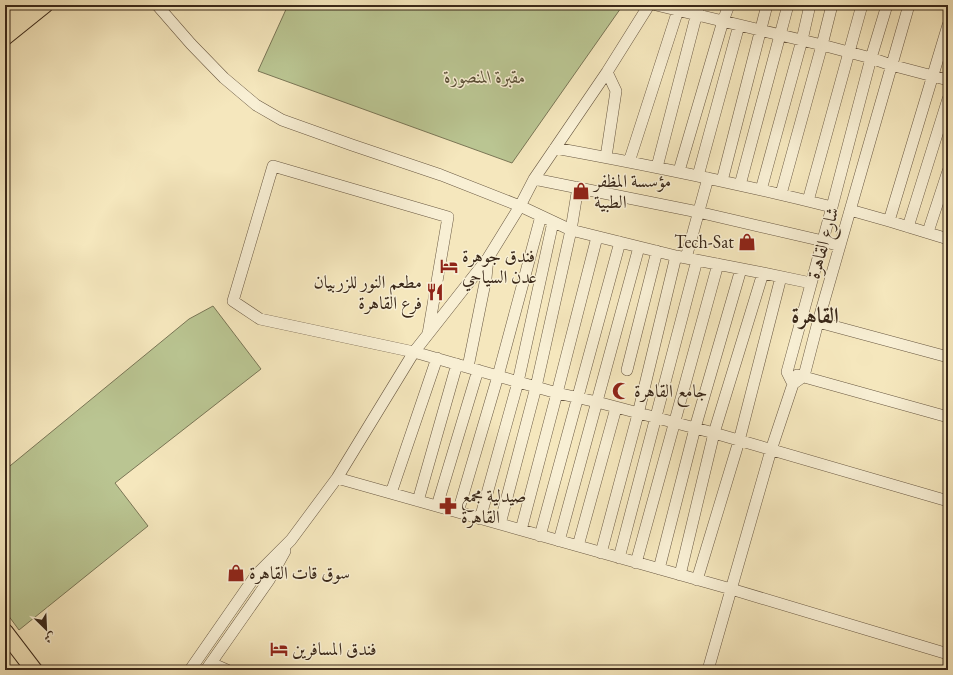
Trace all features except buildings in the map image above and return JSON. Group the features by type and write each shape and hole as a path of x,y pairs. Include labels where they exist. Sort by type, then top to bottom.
{"highway":[{"path":"5,632 34,670"}],"main road":[{"path":"5,21 26,5"},
{"path":"5,38 46,5"}],"street":[{"path":"157,5 191,44 224,78 256,105 282,120 441,175 520,206 571,230 681,257 811,283"},
{"path":"190,670 256,575 291,540 338,478 414,352 488,258 520,206 534,179 607,72 648,5"},
{"path":"656,5 678,10 698,10 723,22 822,45 948,80"},
{"path":"678,171 729,5"},
{"path":"722,181 767,5"},
{"path":"740,185 788,5"},
{"path":"761,190 802,40 810,5"},
{"path":"781,194 832,5"},
{"path":"808,201 862,5"},
{"name":"شارع القاهرة","path":"787,372 871,58 887,5"},
{"name":"شارع القاهرة","path":"804,376 818,322 909,5"},
{"path":"629,162 678,10"},
{"path":"657,167 698,10"},
{"path":"601,553 681,257 698,212 703,177 739,25"},
{"path":"889,221 948,25"},
{"path":"606,157 616,92 607,72"},
{"path":"908,227 948,99"},
{"path":"555,148 678,171 832,207"},
{"path":"428,334 448,217 273,166 233,301 260,319 437,358 557,393 695,428 948,501"},
{"path":"928,232 948,171"},
{"path":"534,179 698,212 840,246"},
{"path":"500,524 536,387 571,230 578,188"},
{"path":"850,210 948,239"},
{"path":"458,512 498,376 541,216"},
{"path":"480,519 518,382 553,222"},
{"path":"521,530 597,237"},
{"path":"540,536 620,242"},
{"path":"559,541 638,247"},
{"path":"627,370 657,251"},
{"path":"437,506 486,278 488,258"},
{"path":"619,558 697,260"},
{"path":"636,562 718,264"},
{"path":"659,569 695,428 741,268"},
{"path":"680,575 714,434 763,273"},
{"path":"697,580 739,441 781,277"},
{"path":"818,322 948,357"},
{"path":"391,494 437,358"},
{"path":"418,501 467,367"},
{"path":"787,372 948,417"},
{"path":"787,372 793,384"},
{"path":"708,670 771,450 793,384 804,376"},
{"path":"578,546 616,408"},
{"path":"338,478 731,589 948,654"},
{"path":"227,670 209,667 269,580 291,540"}],"green space":[{"name":"مقبرة المنصورة","path":"288,5 623,5 512,163 258,71"},
{"path":"213,306 261,369 115,483 148,526 19,630 5,611 5,470 189,319"}],"place":[{"name":"مؤسسة المظفر الطبية","path":"581,191"},
{"name":"Tech-Sat","path":"747,242"},
{"name":"فندق جوهرة عدن السياحي","path":"449,266"},
{"name":"مطعم النور للزربيان فرع القاهرة","path":"435,292"},
{"name":"جامع القاهرة","path":"621,391"},
{"name":"صيدلية مجمع القاهرة","path":"448,506"},
{"name":"سوق قات القاهرة","path":"236,573"},
{"name":"فندق المسافرين","path":"279,649"}],"district":[{"name":"القاهرة","path":"815,315"}]}
